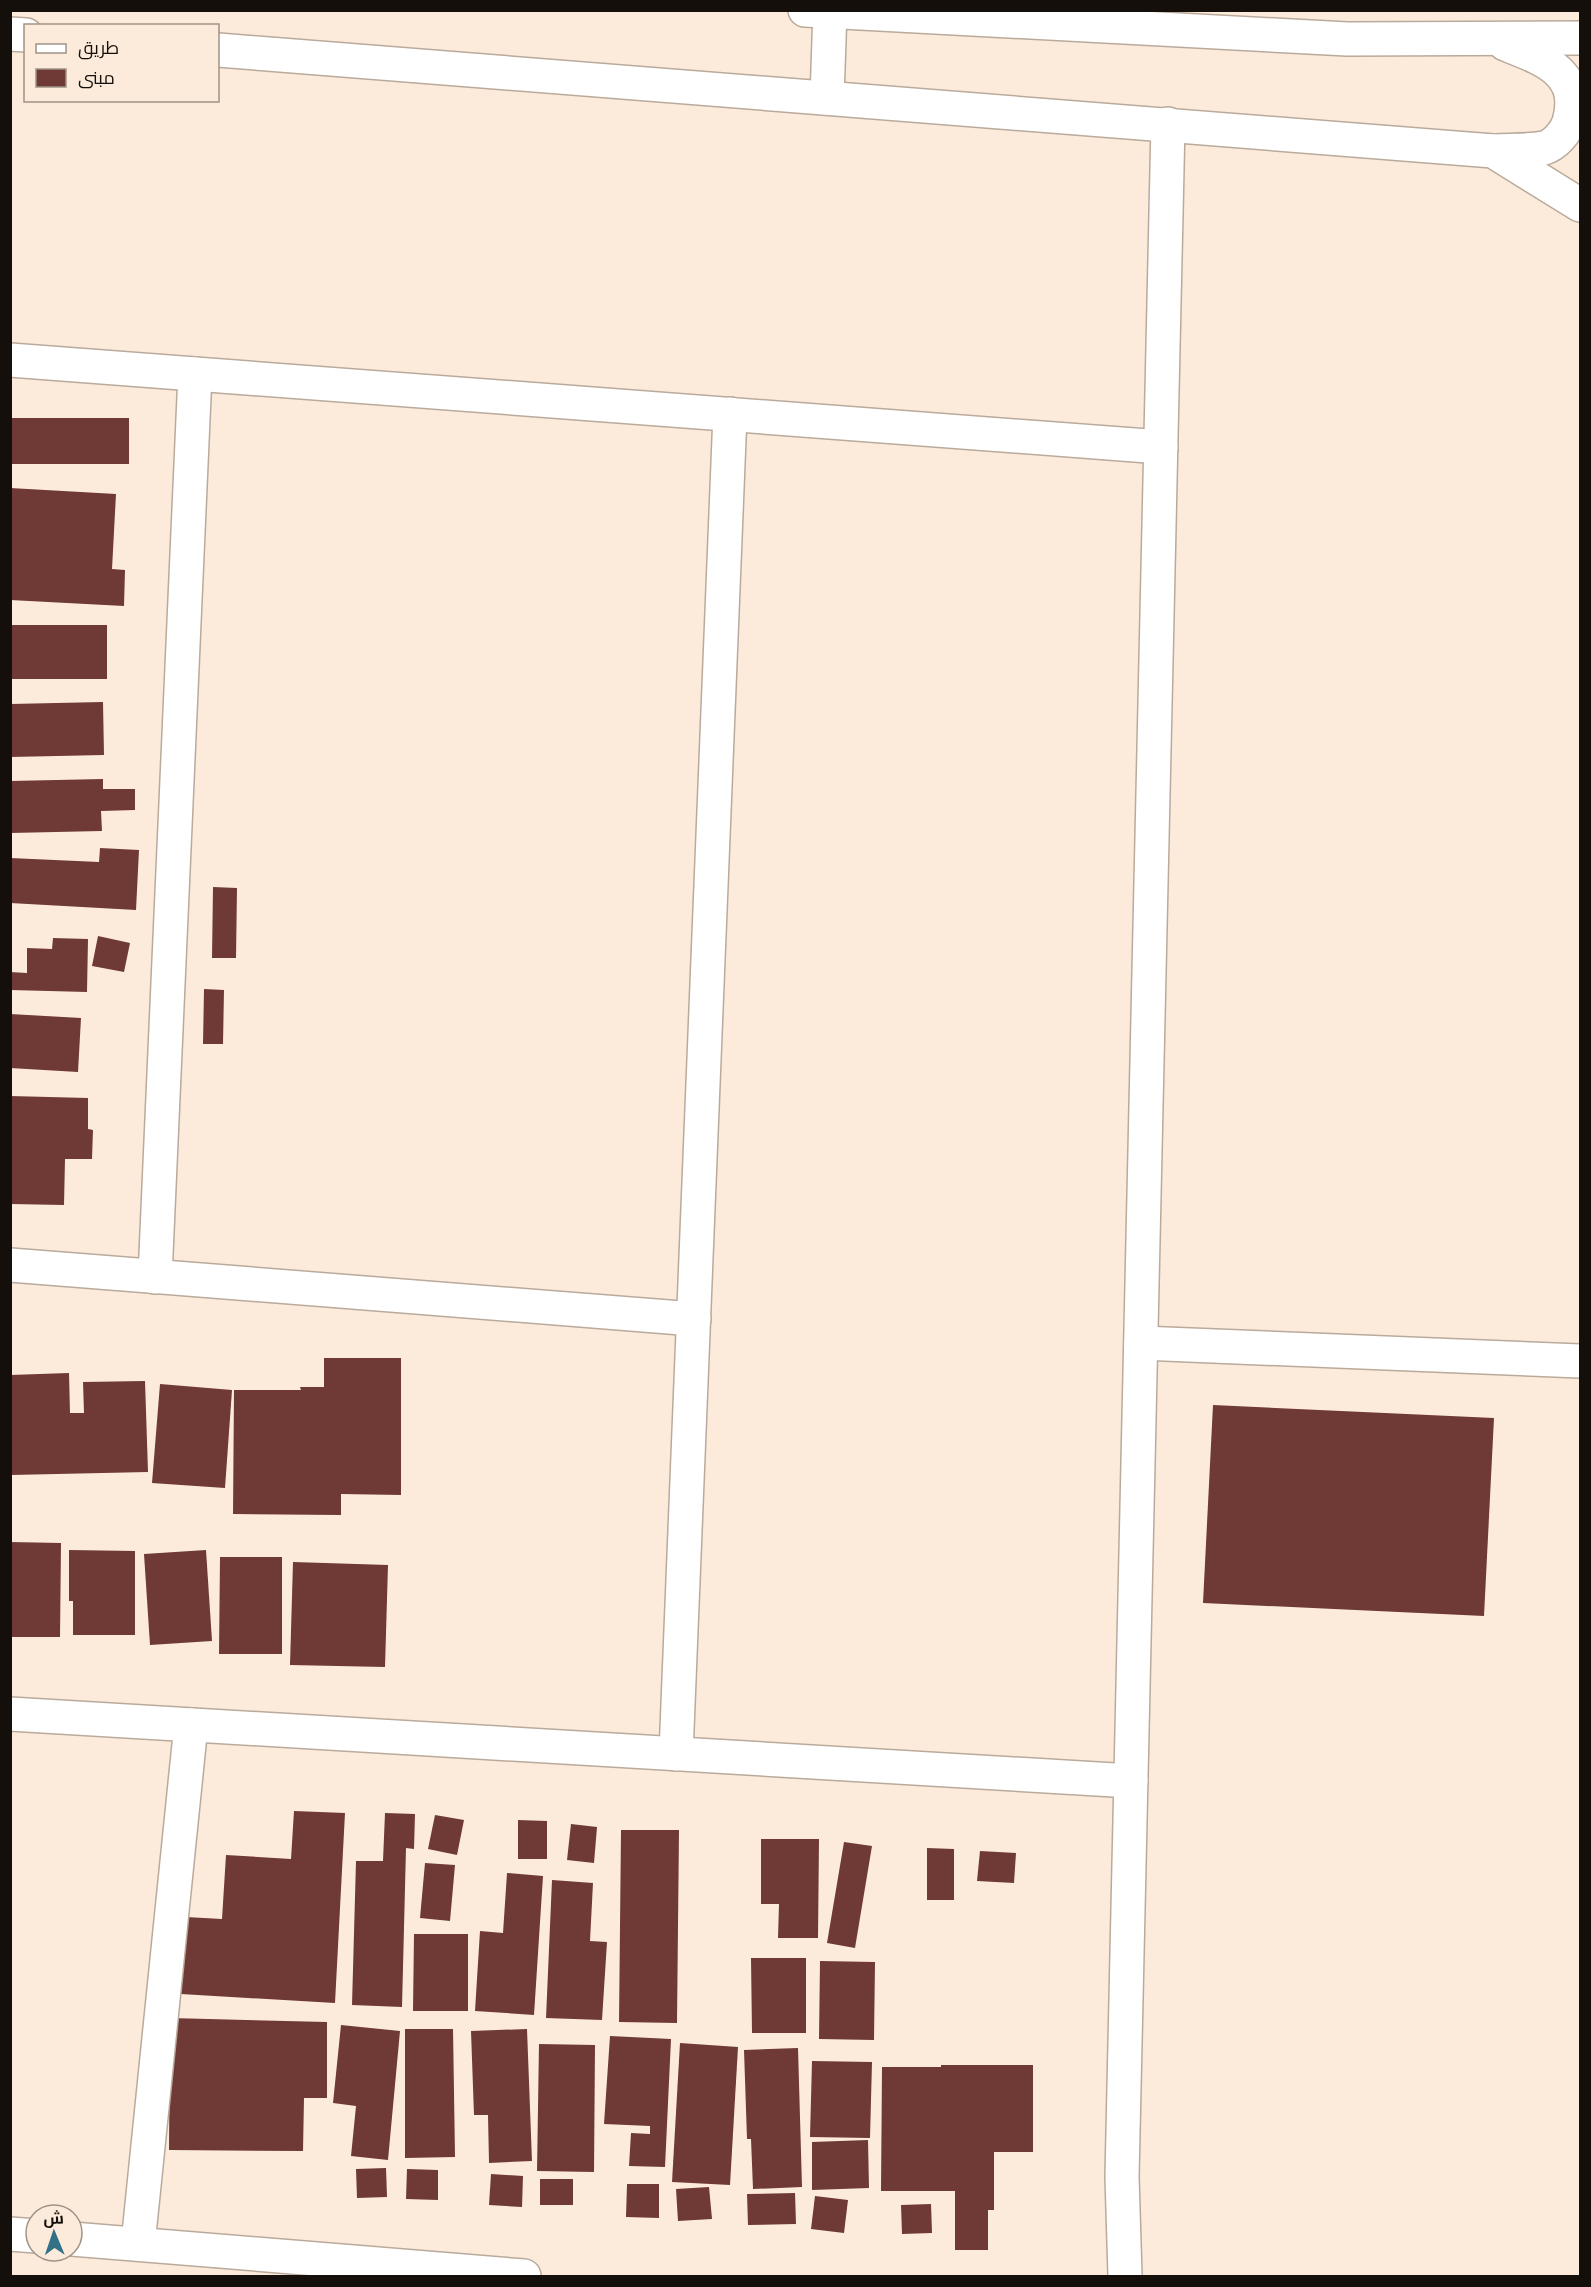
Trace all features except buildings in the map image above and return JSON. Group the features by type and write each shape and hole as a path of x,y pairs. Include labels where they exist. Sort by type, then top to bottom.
{"street":[{"path":"827,98 822,11 1347,39 1581,38"},
{"path":"219,50 1493,151 1546,147 1566,132 1573,106 1567,79 1542,58 1492,38"},
{"path":"1125,2277 1122,2177 1168,124"},
{"path":"1493,151 1581,205"},
{"path":"10,360 1161,447"},
{"path":"155,1277 195,374"},
{"path":"676,1754 730,414"},
{"path":"10,1265 694,1319"},
{"path":"1141,1344 1581,1360"},
{"path":"10,1714 1131,1781"},
{"path":"138,2244 191,1725"},
{"path":"84,2240 524,2277"}]}
